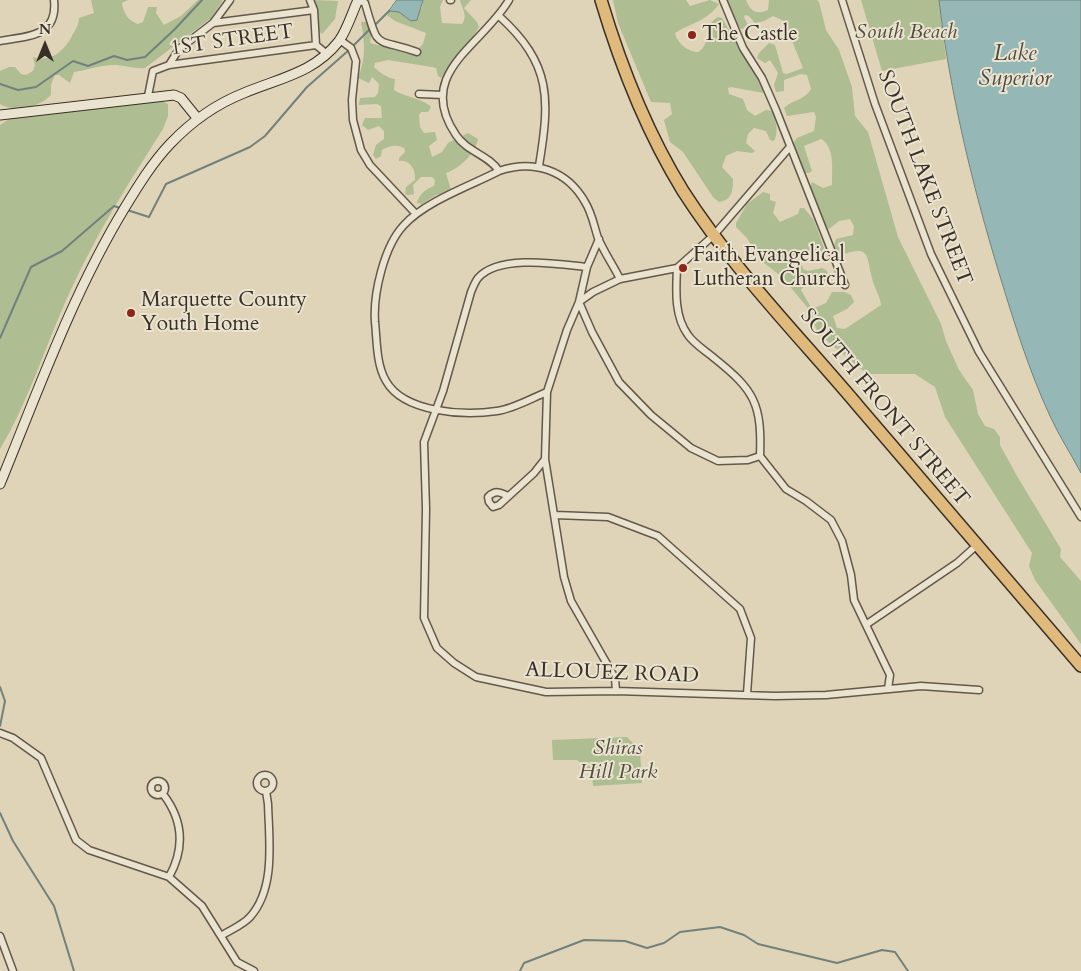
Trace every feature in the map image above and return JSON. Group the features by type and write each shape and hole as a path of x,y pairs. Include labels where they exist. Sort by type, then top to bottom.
{"highway":[{"name":"SOUTH FRONT STREET","path":"601,0 619,59 644,119 683,190 714,235 769,303 1081,666"}],"street":[{"path":"0,41 33,36 46,29 54,16 54,0"},
{"path":"169,66 179,49 213,23 230,0"},
{"path":"310,0 314,10 316,45 326,54"},
{"path":"499,171 494,164 470,150 456,136 445,115 443,95 444,83 455,63 499,16 509,0"},
{"path":"723,0 743,48 762,78 845,286"},
{"name":"SOUTH LAKE STREET","path":"842,0 878,112 931,254 979,352 1081,517"},
{"path":"0,484 64,327 102,246 156,160 198,118 232,98 310,68 340,40 363,1"},
{"path":"363,1 375,37 379,42 417,52"},
{"path":"213,23 314,10"},
{"path":"499,16 530,49 543,82 546,114 539,166"},
{"path":"340,40 351,48 356,61 352,100 353,120 361,150 370,165 416,214"},
{"name":"1ST STREET","path":"148,96 153,71 169,66 316,45"},
{"path":"419,94 443,95"},
{"path":"0,115 148,96 174,95 181,98 198,118"},
{"path":"579,302 593,292 620,279 677,268 714,235 789,148"},
{"path":"547,392 499,411 458,412 436,410 411,402 391,389 381,370 375,304 382,271 396,236 416,214 499,171 517,166 539,166 560,176 578,193 590,211 598,239 620,279"},
{"path":"598,239 587,267 579,302 567,330 547,392 545,459 564,577 571,601 615,678 616,691"},
{"name":"ALLOUEZ ROAD","path":"587,267 554,263 509,264 493,268 479,278 471,292 443,391 424,442 426,509 424,618 436,648 454,664 476,677 517,688 546,692 616,691 685,695 747,694 775,696 826,695 921,686 979,690"},
{"path":"677,268 677,307 683,326 688,336 738,376 754,398 761,432 760,456 786,489 831,520 842,541 851,575 854,600 890,675 888,689"},
{"path":"579,302 592,332 619,382 651,414 691,448 718,461 748,460 760,456"},
{"path":"508,496 534,473 545,459"},
{"path":"555,515 608,517 658,536 740,609 751,638 747,694"},
{"path":"867,624 957,562 976,546"},
{"path":"0,733 13,738 41,758 76,840 89,850 169,877 202,906 237,962 254,971"},
{"path":"221,936 250,918 263,899 267,882 268,850 268,804 266,792"},
{"path":"163,794 173,806 180,827 178,860 169,877"},
{"path":"0,936 13,971"}],"green space":[{"path":"91,0 128,0 122,3 125,13 129,19 138,24 143,22 148,7 157,7 156,13 164,25 181,16 198,0 223,0 211,18 145,68 117,65 101,66 74,72 70,83 59,75 55,75 51,85 51,95 40,103 20,108 6,107 0,104 0,71 9,67 15,67 21,74 26,75 33,71 35,65 33,57 51,57 61,51 78,25 79,18 94,13"},
{"path":"313,0 338,1 335,19 322,34 317,30"},
{"path":"423,0 443,0 440,7 442,23 462,24 465,15 460,0 471,0 464,8 477,22 479,27 441,78 438,76 436,68 432,67 388,60 375,63 374,67 378,71 395,79 394,90 424,102 431,107 428,112 421,112 419,115 420,127 424,133 435,132 437,140 429,146 432,157 442,152 448,143 468,133 478,139 474,150 466,160 446,173 451,190 447,194 436,195 422,204 417,203 419,197 426,190 434,186 435,180 432,177 421,177 413,185 414,194 405,194 406,187 415,180 415,176 409,163 399,161 399,158 405,152 404,148 396,146 387,147 382,150 381,156 376,159 373,155 376,145 384,139 384,131 379,126 368,130 362,125 365,118 382,118 381,106 377,104 359,105 360,98 375,97 378,93 379,84 372,77 369,83 358,78 364,50 361,22 369,22 370,43 419,56 419,48 423,44 426,33 395,21 387,15 389,11 399,12 411,21 422,8"},
{"path":"613,0 686,0 690,6 710,0 719,4 704,18 675,33 676,37 687,49 698,52 705,45 713,20 718,17 722,18 763,89 763,93 731,87 728,88 729,94 743,99 747,110 755,116 766,110 772,111 777,130 774,141 770,140 766,131 754,128 748,134 746,143 755,151 752,153 737,151 726,156 722,167 733,179 732,191 727,199 719,202 713,197 683,152 670,142 664,120 672,114 670,103 651,102 618,23"},
{"path":"727,0 746,0 752,10 757,12 768,10 769,0 817,0 819,2 826,30 839,50 852,87 855,116 868,132 898,237 941,324 946,341 959,370 973,390 978,414 985,426 994,429 1000,437 1000,445 1061,549 1060,557 1081,581 1081,644 1035,580 1029,566 1032,553 945,417 935,387 915,374 868,374 857,366 818,333 807,307 782,277 759,259 747,238 736,227 736,223 747,204 763,192 770,194 770,200 776,202 773,213 780,222 798,214 800,208 804,208 814,220 824,248 821,253 805,255 800,259 803,269 808,271 822,268 827,271 828,277 823,283 805,285 801,290 812,309 826,303 832,292 844,292 851,295 854,302 847,309 833,316 837,328 845,329 881,305 865,254 857,251 841,255 834,246 836,239 853,235 854,226 850,219 839,221 829,229 824,225 810,188 812,182 823,188 832,185 832,159 829,147 821,139 804,146 812,171 804,173 791,146 797,138 814,131 816,117 814,112 787,116 784,108 802,98 811,89 807,75 801,74 784,80 784,91 776,92 774,85 778,73 770,60 765,63 757,58 759,53 769,43 775,45 783,73 787,74 803,68 784,21 773,16 755,23 749,16 745,15 744,17 748,25 746,28 741,29 728,12"},
{"name":"South Beach","path":"861,0 939,0 946,59 882,71"},
{"path":"161,101 168,104 168,116 163,129 116,204 85,261 66,301 21,410 0,449 0,125 9,119"},
{"name":"Shiras Hill Park","path":"627,737 640,750 642,783 593,786 592,772 577,760 553,760 552,740"}],"water":[{"path":"397,0 423,0 417,20 411,21 399,12 389,11"},
{"name":"Lake Superior","path":"939,0 1081,0 1081,473 1057,431 1035,382 999,273 963,138 949,69"}],"waterway":[{"path":"0,84 18,90 36,87 73,61 88,66 114,56 127,60 145,57 202,0"},
{"path":"374,26 389,11"},
{"path":"352,47 370,29"},
{"path":"127,210 149,217 166,184 250,147 265,136 307,87 349,50"},
{"path":"0,338 31,267 62,251 114,206 120,208"},
{"path":"0,687 5,701 0,726"},
{"path":"0,813 13,841 54,906 74,971"},
{"path":"520,971 524,963 584,940 625,941 647,948 664,943 680,932 720,927 744,935 758,944 837,963 882,950 895,952 908,971"}],"place":[{"name":"The Castle","path":"692,35"},
{"name":"Faith Evangelical Lutheran Church","path":"683,268"},
{"name":"Marquette County Youth Home","path":"131,313"}]}
